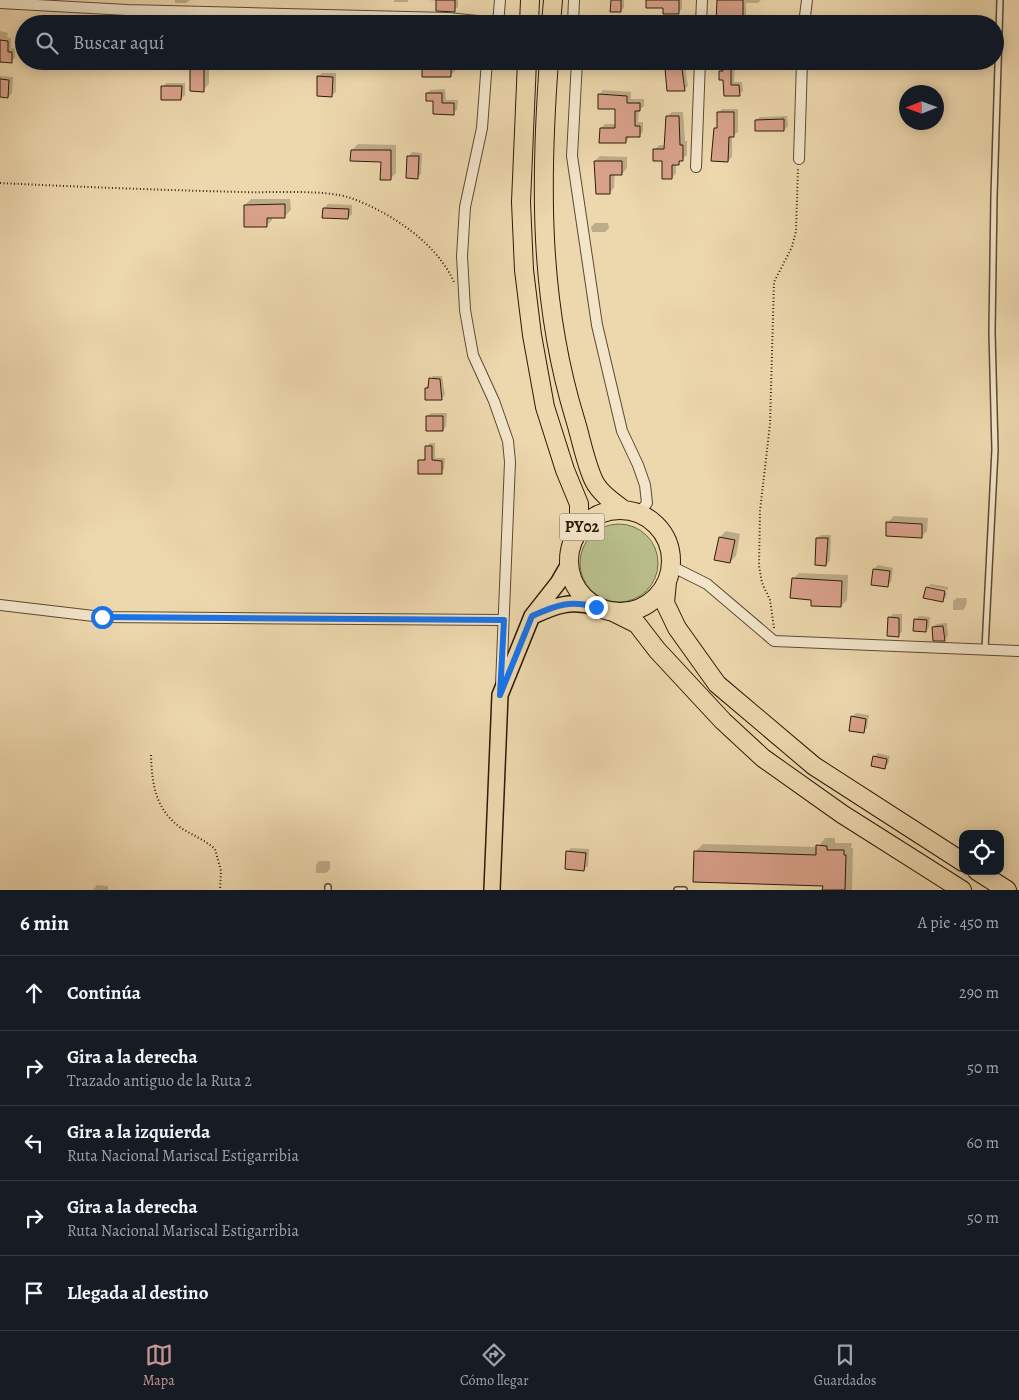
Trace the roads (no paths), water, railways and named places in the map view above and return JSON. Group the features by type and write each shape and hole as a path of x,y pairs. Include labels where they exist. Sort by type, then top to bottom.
{"highway":[{"path":"529,15 530,0"},
{"path":"551,15 552,0"},
{"name":"PY02","path":"527,70 521,202 524,270 532,335 545,407 578,504 578,530 571,546 569,564 572,581 582,596 604,609 637,624 657,650 723,721 763,758 842,814 962,890"},
{"name":"PY02","path":"549,70 542,191 545,257 553,328 564,382 594,481 608,498 631,512 653,522 664,534 670,550 665,602 677,628 717,684 814,766 959,859"},
{"name":"PY02","path":"578,530 591,518 606,511 631,512"},
{"name":"PY02","path":"604,609 629,612 645,606 658,596 669,574"},
{"path":"983,875 1007,890"}],"main road":[{"name":"PY02","path":"492,890 500,695 532,616 558,583 569,564"},
{"name":"PY02","path":"532,616 555,606 577,602 604,609"}],"street":[{"path":"500,0 500,15"},
{"path":"573,15 574,0"},
{"path":"701,15 702,0"},
{"path":"805,15 807,0"},
{"path":"0,3 127,10 328,15"},
{"path":"486,70 482,128 465,207 462,256 465,310 472,355 494,401 508,441 510,462 500,695"},
{"path":"576,70 572,124 575,184 597,325 622,431 645,485 647,503 631,512"},
{"path":"696,167 700,70"},
{"path":"799,159 802,70"},
{"path":"669,574 707,584 774,641 1019,651"},
{"path":"0,605 102,617 504,620"}],"lane":[{"path":"1000,0 1000,15"},
{"path":"985,649 995,450 992,303 998,70"},
{"path":"677,890 684,890"}]}
